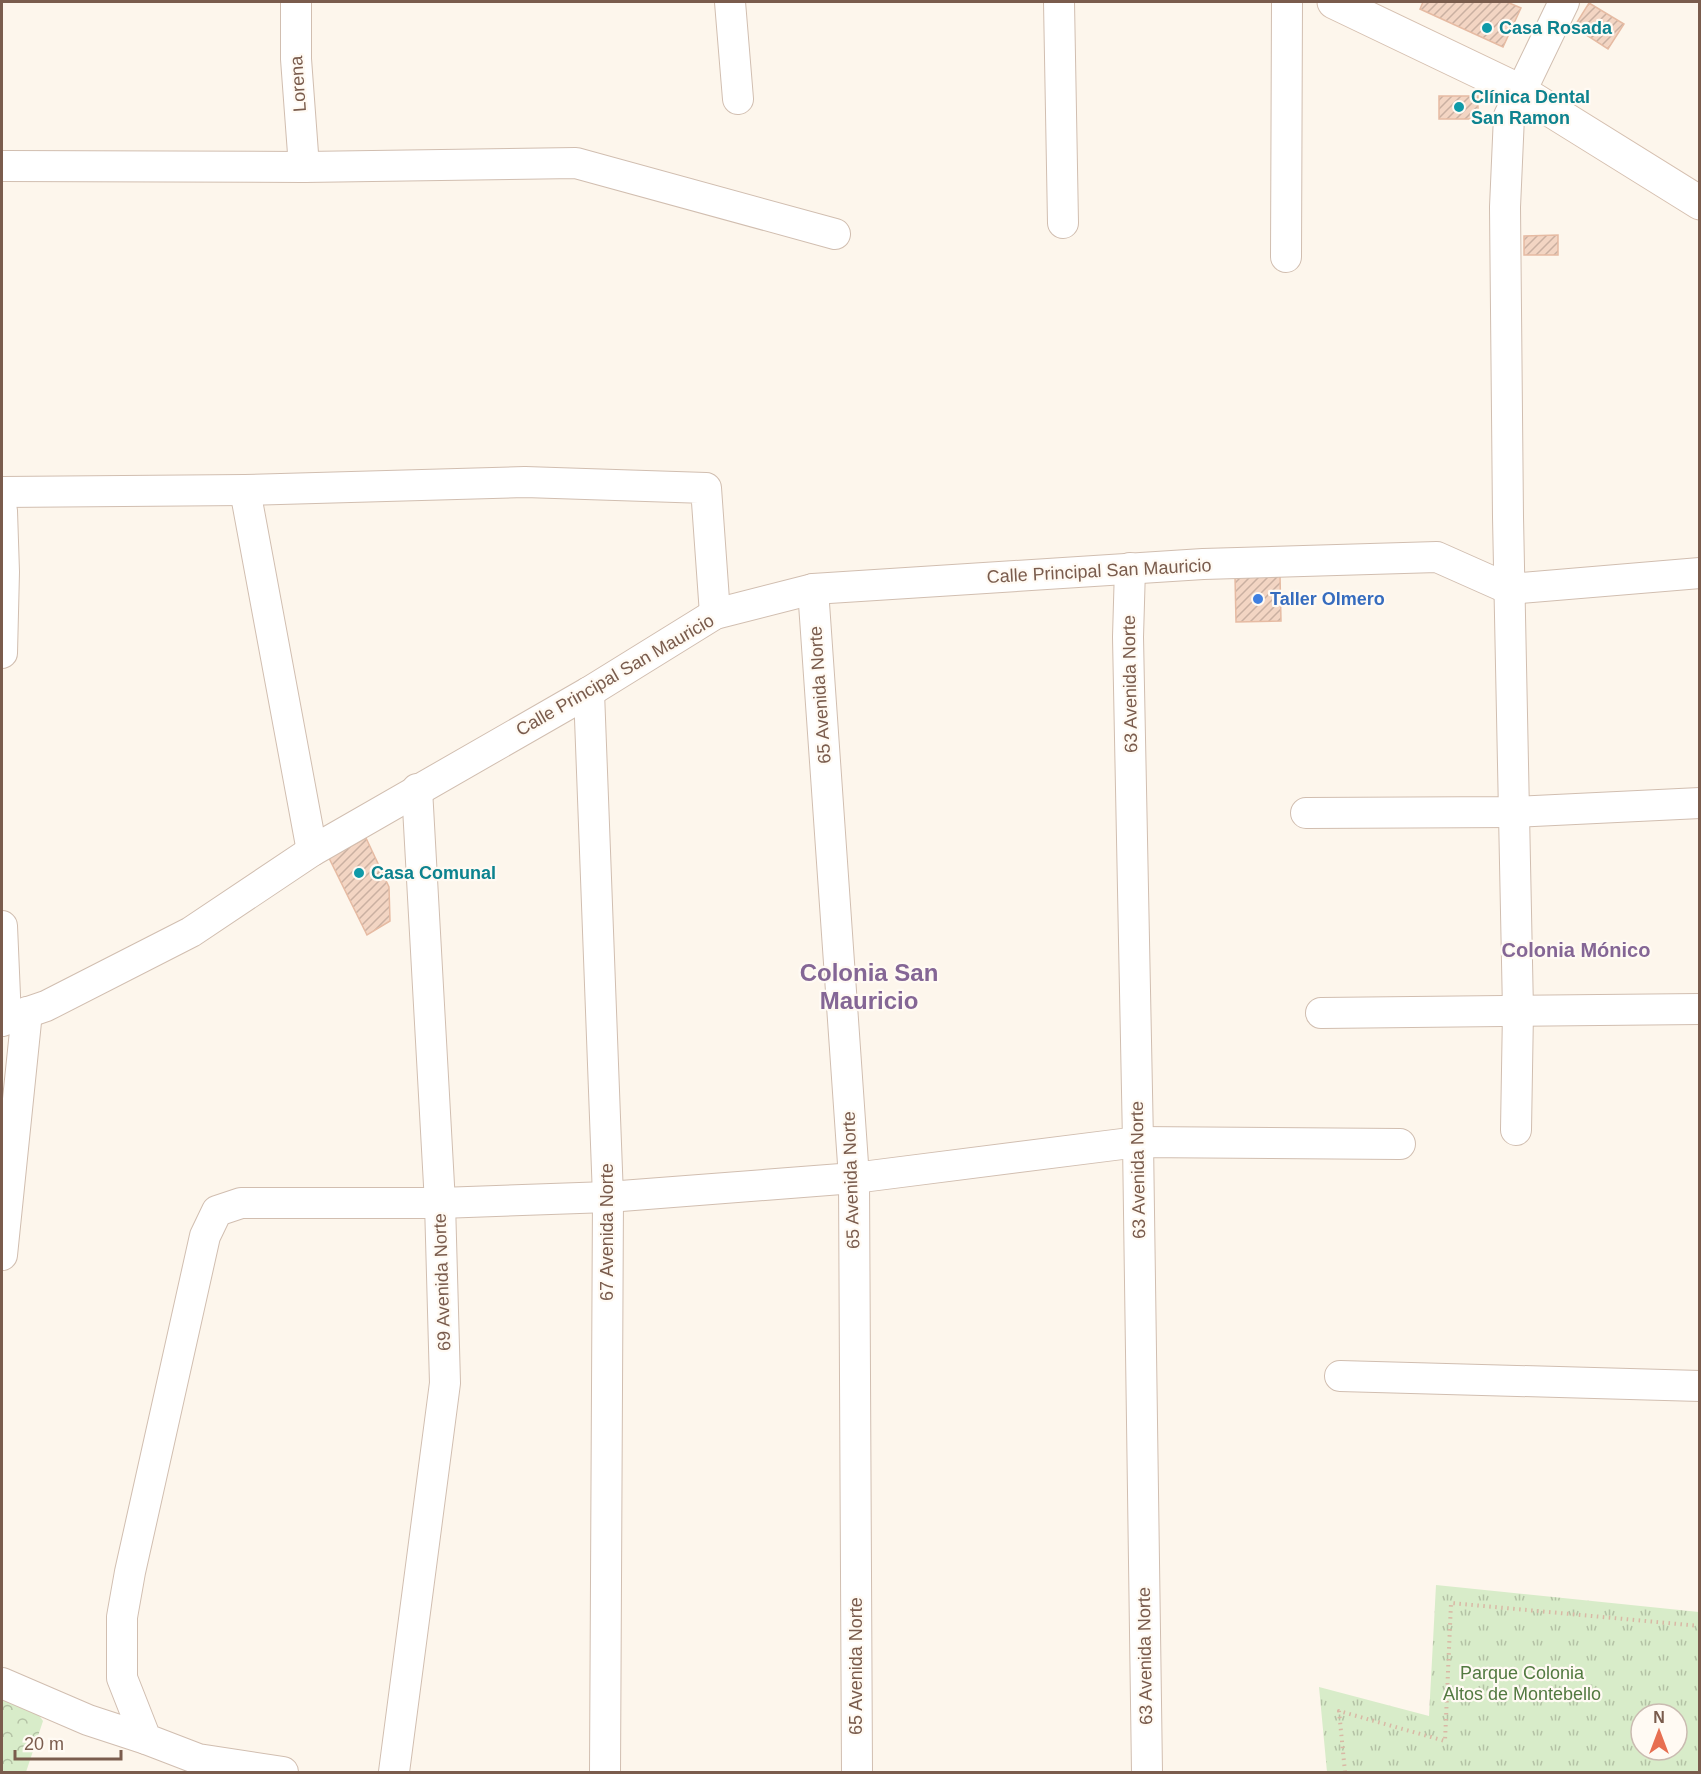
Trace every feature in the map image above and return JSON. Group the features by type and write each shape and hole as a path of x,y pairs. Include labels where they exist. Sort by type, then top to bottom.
{"street":[{"name":"Lorena","path":"296,2 296,59 304,167"},
{"path":"730,2 738,99"},
{"path":"1059,2 1063,223"},
{"path":"1286,257 1287,2"},
{"path":"1334,2 1520,91 1700,203"},
{"path":"1516,1130 1518,1011 1509,589 1505,207 1509,116 1563,2"},
{"path":"2,166 304,167 576,163 835,234"},
{"path":"2,492 245,490 525,482 706,488 715,614"},
{"path":"245,490 312,850"},
{"path":"2,511 4,572 2,653"},
{"name":"Calle Principal San Mauricio","path":"12,1018 46,1006 191,932 312,850 589,692 715,614 813,589 1130,568 1437,556 1509,589"},
{"name":"63 Avenida Norte","path":"1130,568 1129,648 1147,1773"},
{"path":"1509,589 1700,573"},
{"name":"65 Avenida Norte","path":"813,589 854,1178 857,1773"},
{"name":"67 Avenida Norte","path":"589,692 608,1197 605,1773"},
{"name":"69 Avenida Norte","path":"394,1773 445,1383 440,1203 417,789"},
{"path":"1306,813 1514,812 1700,803"},
{"path":"2,926 12,1018 2,1255"},
{"path":"1321,1013 1700,1009"},
{"path":"146,1740 122,1678 122,1617 205,1236 217,1211 241,1203 440,1203 608,1197 854,1178 1138,1142 1400,1144"},
{"path":"1340,1376 1700,1386"},
{"path":"2,1683 88,1720 198,1759 283,1773"}],"path":[{"path":"1345,1773 1339,1711 1444,1741 1451,1603 1700,1626"}],"green space":[{"name":"Parque Colonia Altos de Montebello","path":"1436,1585 1699,1612 1699,1772 1327,1772 1319,1687 1429,1716"},
{"path":"2,1698 36,1711 43,1721 26,1772 2,1772"}],"building":[{"name":"Casa Rosada","path":"1423,2 1507,2 1521,8 1503,47 1420,9"},
{"path":"1589,3 1624,24 1608,49 1574,27"},
{"name":"Clínica Dental San Ramon","path":"1439,96 1478,96 1478,119 1439,119"},
{"path":"1558,235 1558,255 1524,255 1524,236"},
{"name":"Taller Olmero","path":"1280,575 1281,621 1236,622 1235,577"},
{"name":"Casa Comunal","path":"366,838 389,887 390,921 367,935 329,858"}],"place":[{"name":"Casa Rosada","path":"1487,28"},
{"name":"Clínica Dental San Ramon","path":"1459,107"},
{"name":"Taller Olmero","path":"1258,599"},
{"name":"Casa Comunal","path":"359,873"}],"district":[{"name":"Colonia Mónico","path":"1576,950"},
{"name":"Colonia San Mauricio","path":"869,987"}]}
